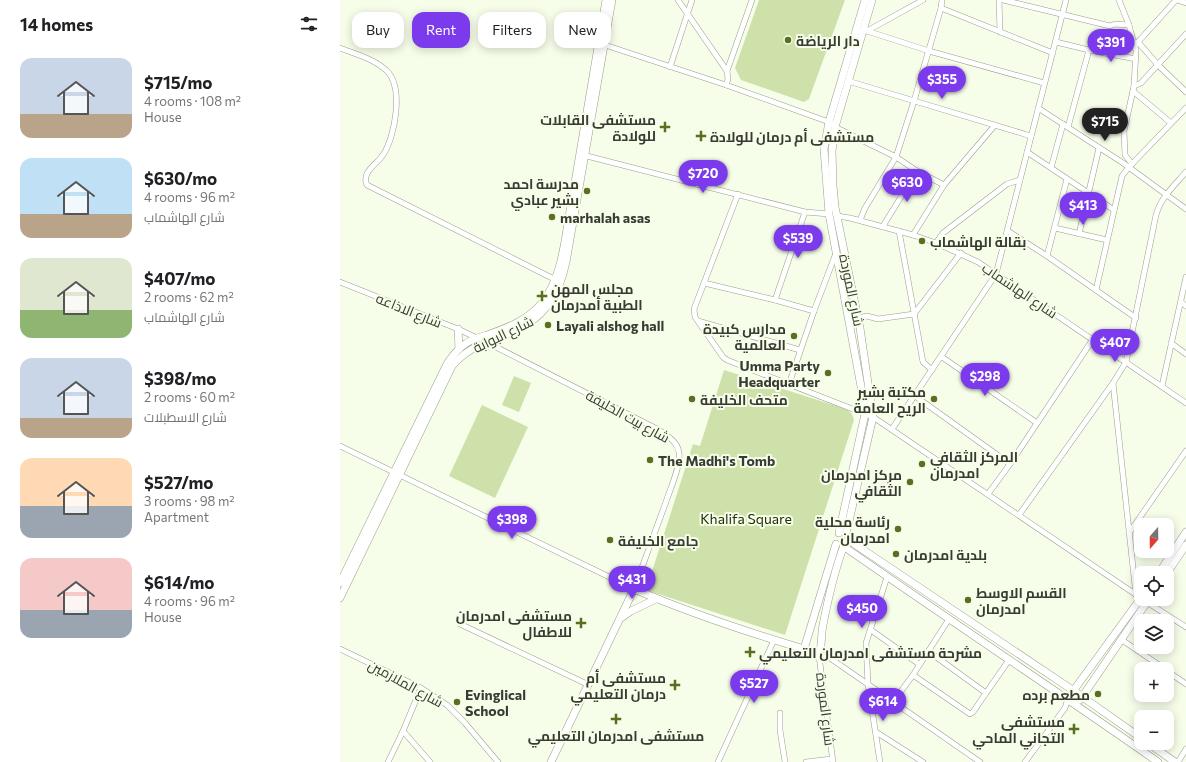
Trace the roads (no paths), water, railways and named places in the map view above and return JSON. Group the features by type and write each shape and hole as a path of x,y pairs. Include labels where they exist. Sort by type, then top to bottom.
{"main road":[{"name":"شارع البوابة","path":"605,12 606,0"},
{"name":"شارع البوابة","path":"609,12 612,0"},
{"name":"شارع الموردة","path":"843,533 873,417 860,328 833,215 832,151 835,127 862,31 865,0"},
{"name":"شارع الموردة","path":"843,533 866,414 862,384 836,253 833,215 824,149 829,122 872,0"},
{"name":"شارع البوابة","path":"340,583 452,366 465,353 485,342 511,333 532,321 545,310 555,296 564,274 600,48"},
{"name":"شارع البوابة","path":"340,598 441,373 447,364 465,344 508,327 536,311 546,298 556,280 583,154"},
{"path":"851,331 860,328"},
{"path":"458,329 459,349"},
{"path":"1164,566 1186,532"},
{"path":"804,649 836,544 835,539 843,533 850,538 850,541 1083,697 1134,733"},
{"path":"551,762 634,589 656,599 774,640 814,652 819,656 828,598 844,548 850,544 850,541"},
{"path":"836,544 1068,699 1158,762"},
{"path":"1172,566 1186,545"},
{"path":"879,572 885,564"},
{"path":"620,619 631,611 656,599"},
{"path":"1068,699 1138,606"},
{"path":"1076,705 1122,640 1139,606"},
{"path":"1158,750 1176,762"}],"street":[{"path":"678,0 727,71 728,76 726,85"},
{"path":"670,67 692,0"},
{"path":"727,71 752,0"},
{"path":"862,31 923,0"},
{"path":"860,220 865,208 896,157 929,51 942,0"},
{"path":"999,0 1000,32"},
{"path":"1003,0 1110,26 1115,24 1129,25"},
{"path":"1028,6 1030,0"},
{"path":"892,430 996,274 1066,0"},
{"path":"1119,0 1137,44 1186,92"},
{"path":"1130,166 1125,155 1123,143 1133,88 1137,44 1177,0 1186,3"},
{"path":"941,8 1052,54"},
{"path":"862,31 1044,82"},
{"path":"1133,88 1141,83 1186,35"},
{"path":"1056,42 1089,50 1136,58"},
{"path":"611,47 726,85 829,122 835,127 896,157 916,171 944,185"},
{"path":"340,48 382,66 388,72 393,83 396,98 395,124 391,140 384,153 367,173 365,178 366,186 556,280"},
{"path":"1051,168 1066,126 1089,50"},
{"path":"848,81 1031,136"},
{"path":"1133,88 1171,123"},
{"path":"1038,108 1098,148 1130,166 1186,209"},
{"path":"1096,290 1122,176 1186,108"},
{"path":"914,235 944,185 996,125"},
{"path":"1080,234 1098,148"},
{"path":"1028,152 1114,210"},
{"name":"شارع الهاشماب","path":"583,154 805,212 833,215 883,226 914,235 961,253 978,262 1186,403"},
{"path":"883,226 916,171"},
{"path":"1019,515 1113,383 1126,362 1158,206 1186,172"},
{"path":"1047,256 1067,179"},
{"path":"936,243 943,233 1007,184 1020,180"},
{"path":"738,194 694,309 695,317 723,356 727,360 873,417 1134,593"},
{"path":"775,300 805,212"},
{"path":"1055,228 1108,240"},
{"path":"899,231 923,362 932,370"},
{"path":"1008,231 1047,256 1136,318"},
{"path":"789,384 836,253"},
{"path":"858,318 867,316 878,318 914,314 961,253"},
{"path":"1162,386 1186,277"},
{"name":"شارع الاذاعه","path":"340,282 458,329 485,342"},
{"path":"704,283 814,311"},
{"path":"1180,302 1186,306"},
{"path":"698,321 800,350"},
{"path":"988,494 1010,464 1093,339"},
{"name":"شارع بيت الخليفة","path":"485,342 659,430 678,447 679,462 673,482 634,589"},
{"path":"1171,344 1186,354"},
{"path":"942,357 1037,423"},
{"path":"1113,383 1129,533 1136,566"},
{"path":"915,396 1010,464"},
{"path":"340,446 634,589"},
{"path":"1129,533 1186,451"},
{"path":"880,762 868,684 866,643 887,577"},
{"path":"1154,606 1186,627"},
{"path":"893,702 913,675 949,619"},
{"path":"460,624 589,685"},
{"path":"871,630 919,664"},
{"path":"718,762 774,640"},
{"path":"1122,640 1154,662"},
{"name":"شارع الملازمين","path":"340,649 421,688 453,710 498,762"},
{"path":"928,651 986,693"},
{"path":"819,656 830,658 980,762"},
{"name":"شارع الموردة","path":"819,656 832,760"},
{"path":"913,675 970,714 973,712 1009,660"},
{"path":"1174,676 1186,684"},
{"path":"388,762 403,732 421,688"},
{"path":"1025,762 1065,708 1068,699"},
{"path":"1065,708 1076,705"},
{"path":"780,713 780,730 785,762"},
{"path":"403,732 430,762"},
{"path":"876,732 923,762"},
{"path":"1176,762 1186,749"},
{"path":"806,762 832,760"}],"place":[{"name":"دار الرياضة","path":"788,40"},
{"name":"مستشفى القابلات للولادة","path":"665,127"},
{"name":"مستشفى أم درمان للولادة","path":"701,136"},
{"name":"مدرسة احمد بشير عبادي","path":"587,191"},
{"name":"marhalah asas","path":"552,217"},
{"name":"بقالة الهاشماب","path":"922,241"},
{"name":"مجلس المهن الطبية أمدرمان","path":"542,296"},
{"name":"Layali alshog hall","path":"548,325"},
{"name":"مدارس كبيدة العالمية","path":"794,336"},
{"name":"Umma Party Headquarter","path":"828,373"},
{"name":"متحف الخليفة","path":"692,399"},
{"name":"مكتبة بشير الريح العامة","path":"934,399"},
{"name":"The Madhi's Tomb","path":"650,460"},
{"name":"المركز الثقافي امدرمان","path":"922,464"},
{"name":"مركز امدرمان الثقافي","path":"910,482"},
{"name":"رئاسة محلية امدرمان","path":"898,529"},
{"name":"جامع الخليفة","path":"610,540"},
{"name":"بلدية امدرمان","path":"896,554"},
{"name":"القسم الاوسط امدرمان","path":"968,600"},
{"name":"مستشفى امدرمان للاطفال","path":"581,623"},
{"name":"مشرحة مستشفى امدرمان التعليمي","path":"750,652"},
{"name":"مستشفى أم درمان التعليمي","path":"675,685"},
{"name":"مطعم برده","path":"1098,694"},
{"name":"Evinglical School","path":"457,702"},
{"name":"مستشفى امدرمان التعليمي","path":"616,719"},
{"name":"مستشفى التجاني الماحي","path":"1074,729"}],"park label":[{"name":"Khalifa Square","path":"746,518"}]}
